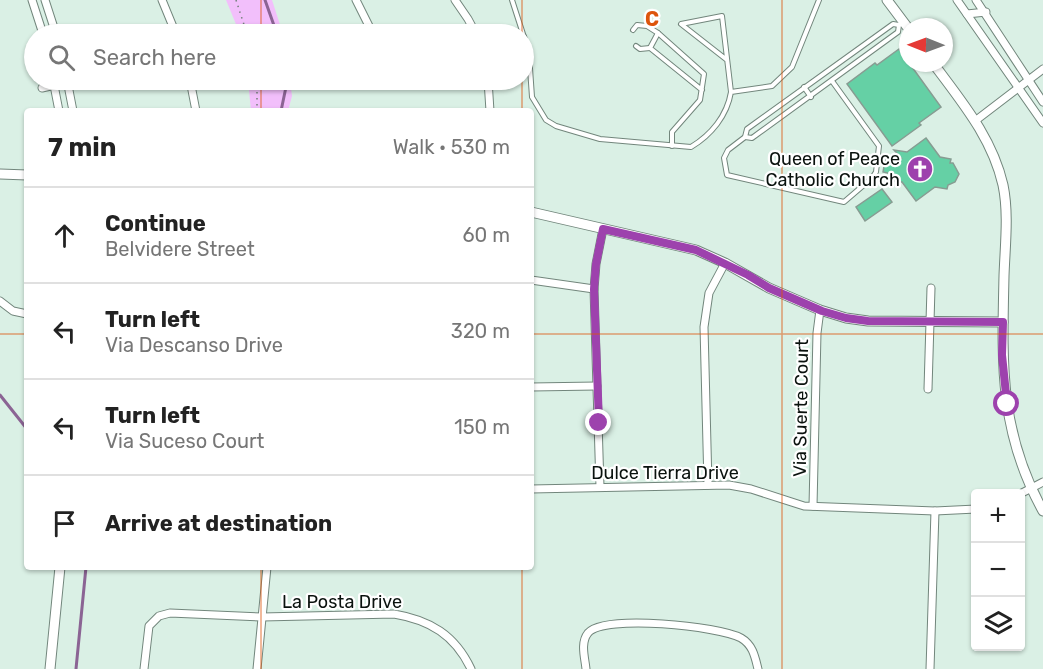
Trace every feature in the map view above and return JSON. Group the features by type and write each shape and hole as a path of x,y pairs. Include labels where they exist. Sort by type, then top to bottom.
{"street":[{"path":"32,0 40,24"},
{"path":"45,0 53,24"},
{"path":"162,0 172,24"},
{"path":"356,0 368,24"},
{"path":"455,0 471,24"},
{"path":"887,0 899,19"},
{"path":"957,0 1043,123"},
{"path":"976,0 1043,102"},
{"path":"967,14 986,12"},
{"path":"940,72 975,121 996,160 1003,186 1006,219 1002,355 1007,404 1016,446 1031,488 1043,511"},
{"path":"975,121 1042,72"},
{"path":"55,90 58,108"},
{"path":"70,90 72,108"},
{"path":"192,90 195,108"},
{"path":"489,90 490,108"},
{"path":"0,174 24,175"},
{"path":"534,213 686,247 725,263 769,288 820,310 846,318 868,321 1003,322"},
{"path":"600,487 594,289 603,229"},
{"path":"708,485 704,327 709,292 725,263"},
{"path":"534,280 594,289"},
{"path":"928,389 931,288"},
{"path":"0,302 14,311 24,313"},
{"name":"Via Suerte Court","path":"813,506 817,333 820,310"},
{"path":"534,387 597,386"},
{"path":"1025,491 1043,482"},
{"name":"Dulce Tierra Drive","path":"534,489 729,485 813,506 935,511 971,509"},
{"path":"930,669 935,511"},
{"path":"50,669 60,570"},
{"path":"257,669 267,570"},
{"name":"La Posta Drive","path":"144,669 149,626 159,616 178,612 262,617 394,614 412,617 435,627 449,637 471,669"},
{"path":"586,669 584,642 587,634 597,627 670,624 704,628 741,639 752,649 758,669"}],"lane":[{"path":"512,0 520,24"},
{"path":"731,92 771,86 792,67 819,0"},
{"path":"532,90 532,97 546,120 555,126 600,139 691,147 711,133 729,105 731,92 723,15 681,24 727,60"},
{"path":"832,81 879,146 876,172 872,178 844,202 727,175 724,158 728,150 746,136 747,129 893,24 899,25"},
{"path":"633,30 637,26 647,26 704,74 700,100 672,132 672,146"},
{"path":"746,136 752,138 899,31"},
{"path":"650,48 658,33"},
{"path":"636,46 640,49 650,48 702,90"},
{"path":"804,87 811,96"},
{"path":"773,110 781,118"}],"path":[{"path":"236,0 244,24"},
{"path":"257,90 257,108"}],"shaded area":[{"path":"226,0 272,0 280,24 236,24"},
{"path":"249,90 291,90 289,108 251,108"}],"building":[{"path":"899,49 899,72 916,72 941,107 892,146 847,84 875,63 877,65"},
{"name":"Queen of Peace Catholic Church","path":"926,138 940,157 951,159 950,163 953,163 959,174 955,182 948,185 947,189 935,187 916,201 902,182 895,181 896,175 883,172 886,156 901,158 894,150 907,152"},
{"path":"882,189 892,202 865,221 856,207"}],"waterway":[{"path":"265,0 273,24"},
{"path":"282,108 285,90"},
{"path":"0,395 24,425"},
{"path":"76,669 86,570"}],"place":[{"name":"Queen of Peace Catholic Church","path":"920,169"}],"route":[{"path":"599,423 594,289 603,229 696,250 799,302 846,318 868,321 1003,322 1002,355 1007,404"}]}
